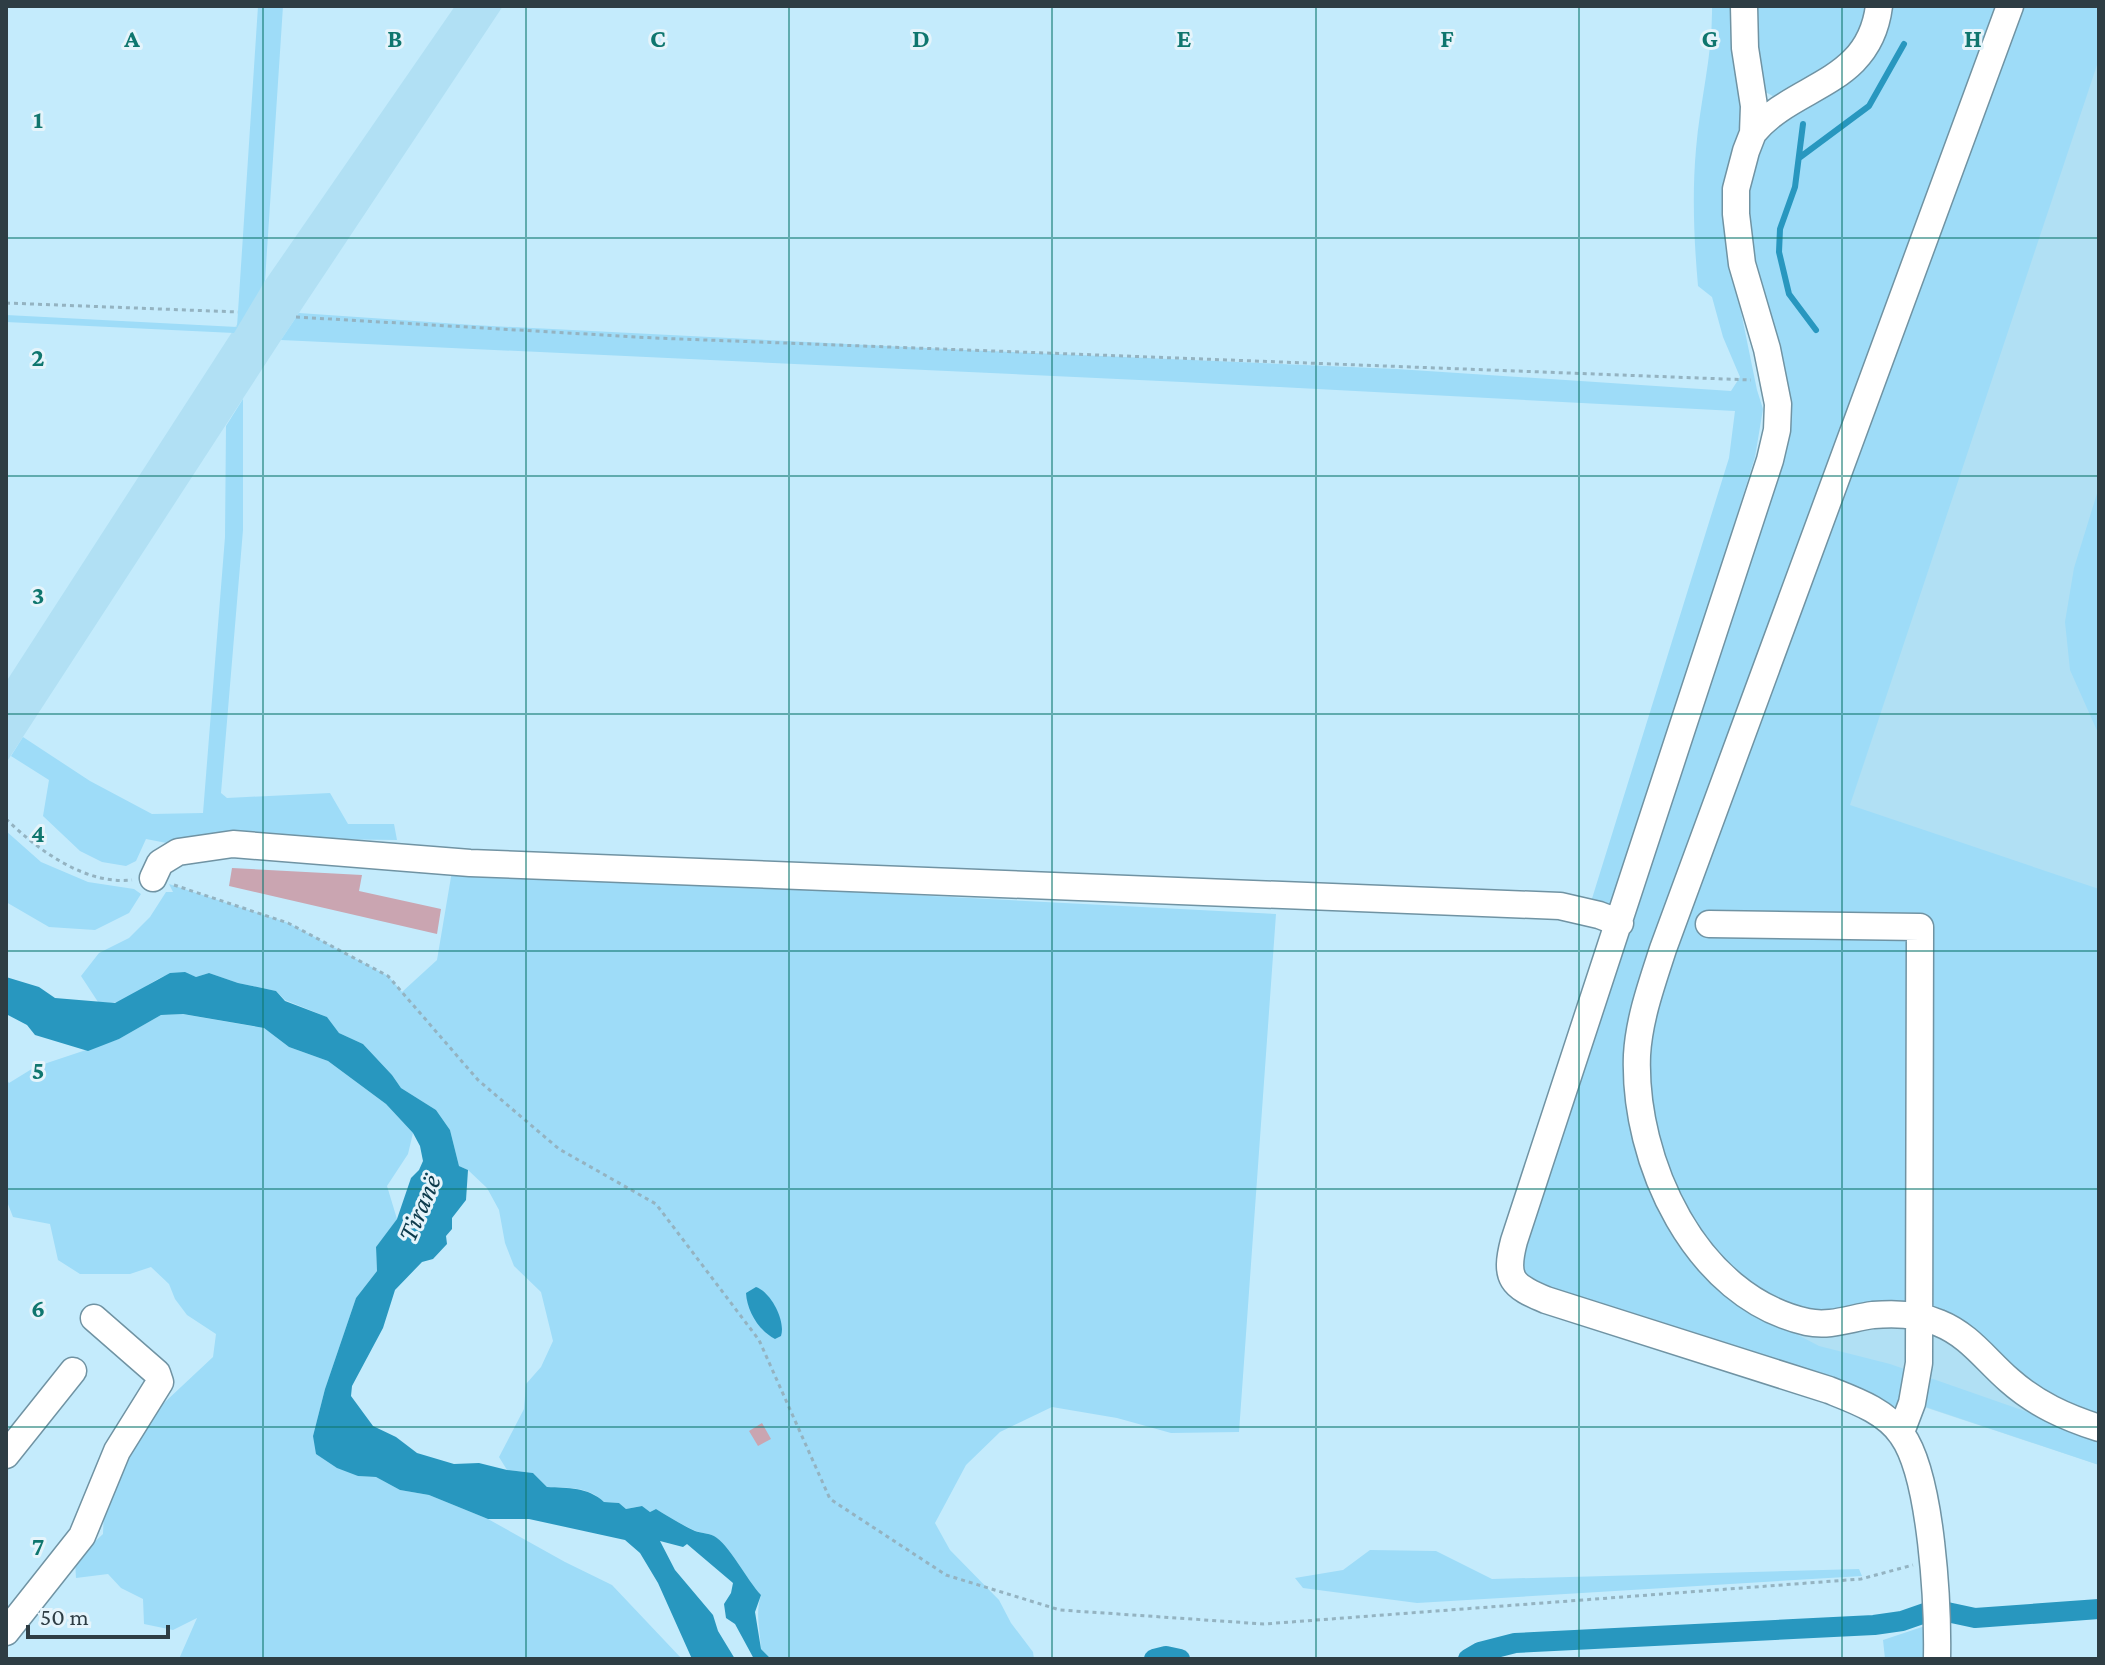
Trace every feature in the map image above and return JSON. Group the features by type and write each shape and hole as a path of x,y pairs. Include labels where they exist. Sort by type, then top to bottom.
{"street":[{"path":"1744,6 1745,48 1754,106 1753,133 1736,189 1738,239 1742,264 1774,376 1778,404 1777,430 1770,460 1509,1262 1511,1278 1523,1291 1829,1390 1881,1415 1901,1432 1912,1454 1922,1494 1934,1570 1937,1648"},
{"path":"1753,133 1781,107 1828,83 1848,66 1871,36 1877,24 1879,6"},
{"path":"2010,6 1663,949 1637,1052 1641,1124 1652,1164 1685,1229 1740,1291 1762,1305 1809,1323 1830,1324 1872,1315 1918,1315 1960,1333 2006,1378 2049,1410 2099,1428"},
{"path":"153,878 160,863 178,852 233,844 470,863 1560,906 1620,923"},
{"path":"1709,924 1920,927 1919,1363 1912,1403 1901,1432"},
{"path":"6,1632 82,1536 117,1451 156,1393 160,1382 157,1373 94,1318"},
{"path":"6,1455 73,1371"}],"path":[{"path":"6,303 238,312"},
{"path":"296,317 717,341 1747,381 1774,376"},
{"path":"6,819 49,853 89,875 119,882 153,878 288,923 388,976 478,1080 547,1139 559,1149 656,1204 759,1340 830,1499 946,1575 1060,1610 1264,1624 1861,1579 1934,1570"}],"shaded area":[{"path":"258,6 283,6 265,281 234,333 6,322 6,315 237,327"},
{"path":"455,6 503,6 6,763 6,682 265,281"},
{"path":"1712,6 1731,6 1743,109 1726,188 1724,229 1763,409 1755,457 1621,888 1611,908 1590,905 1729,458 1735,411 281,340 299,313 473,325 1397,369 1731,391 1740,377 1723,337 1712,297 1698,286 1695,235 1696,149"},
{"path":"1755,6 1867,6 1863,23 1842,63 1778,99 1762,90"},
{"path":"1889,6 2000,6 1653,954 1640,1161 1779,1325 1819,1346 1890,1364 2099,1437 2099,1465 1908,1401 1901,1407 1892,1406 1864,1394 1544,1289 1520,1274 1529,1229 1783,451 1746,245 1750,176 1769,132"},
{"path":"2020,6 2099,6 2099,59 1850,805 2099,889 2099,1421 2057,1404 1968,1330 1806,1316 1732,1273 1676,1201 1647,1102 1654,1003"},
{"path":"2099,6 2099,1465 1526,1275"},
{"path":"243,399 243,530 221,793 227,798 330,793 348,824 394,824 397,840 318,839 177,845 146,839 136,861 126,866 102,862 80,851 43,816 49,780 11,756 23,737 90,781 152,814 203,813 225,537 226,426"},
{"path":"2099,487 2099,735 2070,670 2065,622 2074,568"},
{"path":"6,831 41,862 88,882 134,889 141,894 129,913 95,930 49,927 6,902"},
{"path":"452,871 1276,914 1239,1432 1171,1433 1117,1418 1052,1407 1000,1432 966,1465 935,1523 950,1550 999,1600 1011,1623 1033,1652 1034,1659 771,1659 761,1649 758,1615 761,1595 714,1536 691,1529 656,1509 650,1512 641,1506 626,1509 619,1503 604,1502 584,1490 547,1487 533,1473 507,1470 499,1457 524,1409 526,1384 541,1367 553,1341 541,1292 514,1266 505,1243 499,1210 487,1188 468,1170 459,1166 450,1130 436,1110 401,1088 363,1044 339,1033 327,1017 285,1000 276,991 209,973 196,977 175,973 155,980 127,998 110,1003 98,1002 81,976 99,953 129,938 150,917 166,892 173,892 169,884 288,923 388,976 402,992 437,960"},
{"path":"182,1014 264,1028 289,1047 328,1061 386,1104 413,1133 408,1154 387,1186 397,1219 376,1247 377,1271 356,1298 325,1389 313,1436 358,1476 376,1477 400,1490 429,1495 488,1519 612,1585 682,1659 179,1659 197,1618 173,1630 144,1624 143,1599 121,1588 108,1574 76,1578 75,1560 103,1534 104,1510 114,1483 150,1416 213,1357 216,1334 187,1315 169,1284 151,1267 130,1274 80,1274 58,1260 50,1224 13,1217 6,1199 6,1079 9,1083 35,1067 119,1039 161,1015"},
{"path":"1370,1550 1436,1551 1492,1579 1859,1569 1862,1576 1417,1603 1303,1588 1295,1578 1343,1570"},
{"path":"1928,1625 1926,1659 1885,1659 1883,1640"}],"water":[{"name":"Tiranë","path":"185,972 196,977 209,973 276,991 285,1001 327,1017 339,1033 363,1044 401,1088 436,1110 450,1130 459,1166 468,1170 466,1200 452,1218 452,1229 446,1236 447,1244 433,1259 422,1262 395,1290 383,1328 352,1386 351,1396 373,1426 396,1437 417,1453 454,1464 479,1463 533,1473 547,1487 584,1491 604,1502 619,1503 626,1509 642,1506 650,1512 656,1509 695,1531 714,1536 761,1595 755,1612 761,1649 771,1659 754,1659 735,1624 726,1618 724,1604 733,1583 687,1544 683,1547 660,1541 675,1570 713,1615 718,1631 735,1659 692,1659 658,1583 640,1553 625,1540 529,1519 488,1519 429,1495 400,1490 376,1477 358,1476 337,1468 316,1454 313,1436 325,1389 356,1298 377,1271 376,1247 397,1219 411,1178 423,1161 413,1133 386,1104 328,1061 289,1047 264,1028 183,1014 161,1015 119,1039 88,1051 35,1035 27,1025 6,1014 6,977 39,987 55,998 115,1003 170,973"},
{"path":"756,1287 772,1301 779,1315 781,1336 775,1339 759,1326 749,1307 746,1293"}],"building":[{"path":"232,868 362,875 359,891 441,909 437,934 229,886"},
{"path":"762,1423 771,1439 758,1446 749,1431"}],"waterway":[{"path":"1799,158 1869,106 1904,44"},
{"path":"1803,124 1795,187 1780,229 1779,252 1789,294 1816,330"},
{"path":"1947,1612 1975,1618 2099,1609"},
{"path":"1468,1659 1480,1652 1515,1643 1874,1625 1902,1621 1925,1613"},
{"path":"1154,1659 1166,1656 1180,1659"}]}
